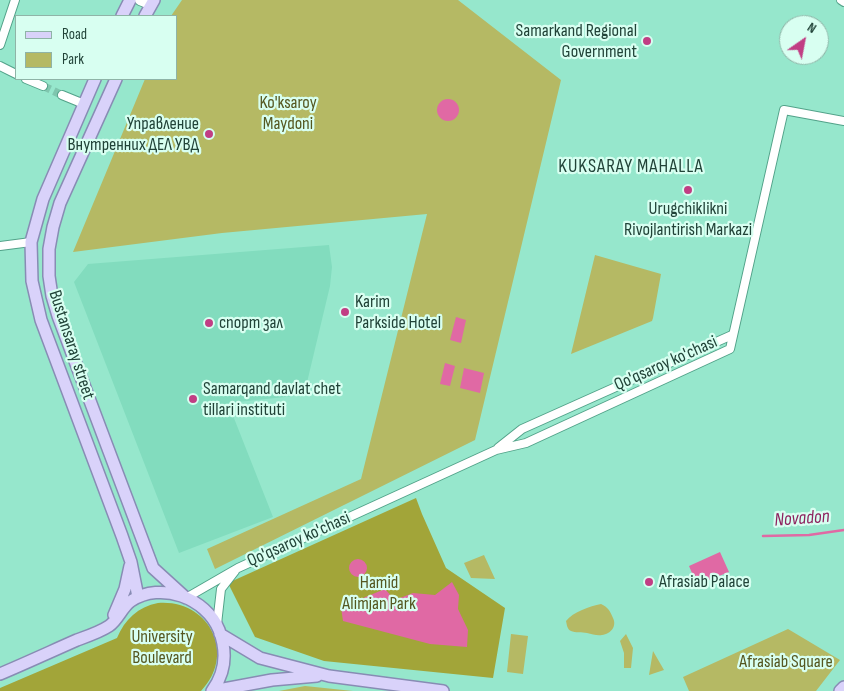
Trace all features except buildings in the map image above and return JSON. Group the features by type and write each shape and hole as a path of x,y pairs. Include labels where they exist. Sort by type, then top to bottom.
{"main road":[{"path":"122,15 130,0"},
{"path":"145,15 148,1"},
{"name":"Bustansaray street","path":"95,80 43,199 31,242 32,280 41,320 131,562 138,597"},
{"name":"Bustansaray street","path":"116,80 60,203 51,239 49,276 58,316 153,568 186,598"},
{"path":"110,626 125,589 131,562"},
{"path":"0,674 110,626 130,601 138,597 162,592 186,598 201,606 218,629 223,643 224,657 218,683 212,691"},
{"path":"218,629 260,658 329,676 443,691"},
{"path":"212,691 272,680 329,676"},
{"path":"840,691 844,687"}],"street":[{"path":"0,45 15,0"},
{"path":"0,66 15,74"},
{"path":"28,80 43,86"},
{"path":"62,95 84,104"},
{"path":"732,335 784,110 844,121"},
{"path":"0,246 31,242"},
{"name":"Qo'qsaroy ko'chasi","path":"186,598 238,568 496,450 526,443 730,349 732,335"},
{"name":"Qo'qsaroy ko'chasi","path":"496,450 522,429 732,335"},
{"name":"Qo'qsaroy ko'chasi","path":"218,629 221,589 238,568"}],"shaded area":[{"path":"448,99 456,102 459,110 456,118 448,121 440,118 437,110 440,102"},
{"name":"Samarqand davlat chet tillari instituti","path":"329,245 332,267 330,286 304,395 228,403 273,517 179,553 74,282 88,264"},
{"path":"456,317 466,320 461,343 450,340"},
{"path":"445,363 455,366 450,386 440,384"},
{"path":"464,368 484,373 480,393 460,388"},
{"path":"720,552 729,572 697,585 689,566"},
{"path":"358,559 366,564 367,568 362,576 358,577 350,572 349,568 354,560"},
{"path":"452,582 459,595 458,609 468,630 467,647 430,644 343,621 341,607 385,589 393,598 400,598 413,593 435,595"}],"green space":[{"name":"Ko'ksaroy Maydoni","path":"182,0 458,0 561,80 475,440 215,569 207,549 361,479 427,214 222,233 73,252 145,80 178,80 178,15 172,15"},
{"path":"595,255 661,274 653,318 652,321 571,354"},
{"name":"Hamid Alimjan Park","path":"416,498 446,568 505,608 493,678 324,661 255,637 228,583"},
{"path":"484,555 495,579 471,578 464,563"},
{"name":"University Boulevard","path":"158,603 176,604 191,610 204,619 212,632 217,646 217,661 212,676 201,691 0,691 0,688 117,638 124,625 133,615 144,607"},
{"path":"601,604 611,613 614,621 614,627 610,631 598,635 574,632 567,627 566,621 573,615"},
{"name":"Afrasiab Square","path":"788,629 840,660 816,691 689,691 683,677"},
{"path":"511,634 528,636 523,674 507,672"},
{"path":"626,634 633,648 631,668 624,668 624,653 620,641"},
{"path":"653,651 664,670 649,675"},
{"path":"305,686 353,691 279,691"}],"waterway":[{"name":"Novadon","path":"763,536 809,535 844,530"}],"tunnel":[{"path":"43,86 62,95"}],"place":[{"name":"Samarkand Regional Government","path":"647,41"},
{"name":"Управление Внутренних ДЕЛ УВД","path":"209,134"},
{"name":"Urugchiklikni Rivojlantirish Markazi","path":"688,190"},
{"name":"Karim Parkside Hotel","path":"345,312"},
{"name":"спорт зал","path":"209,323"},
{"name":"Samarqand davlat chet tillari instituti","path":"193,399"},
{"name":"Afrasiab Palace","path":"649,582"}],"district":[{"name":"KUKSARAY MAHALLA","path":"631,167"}]}
